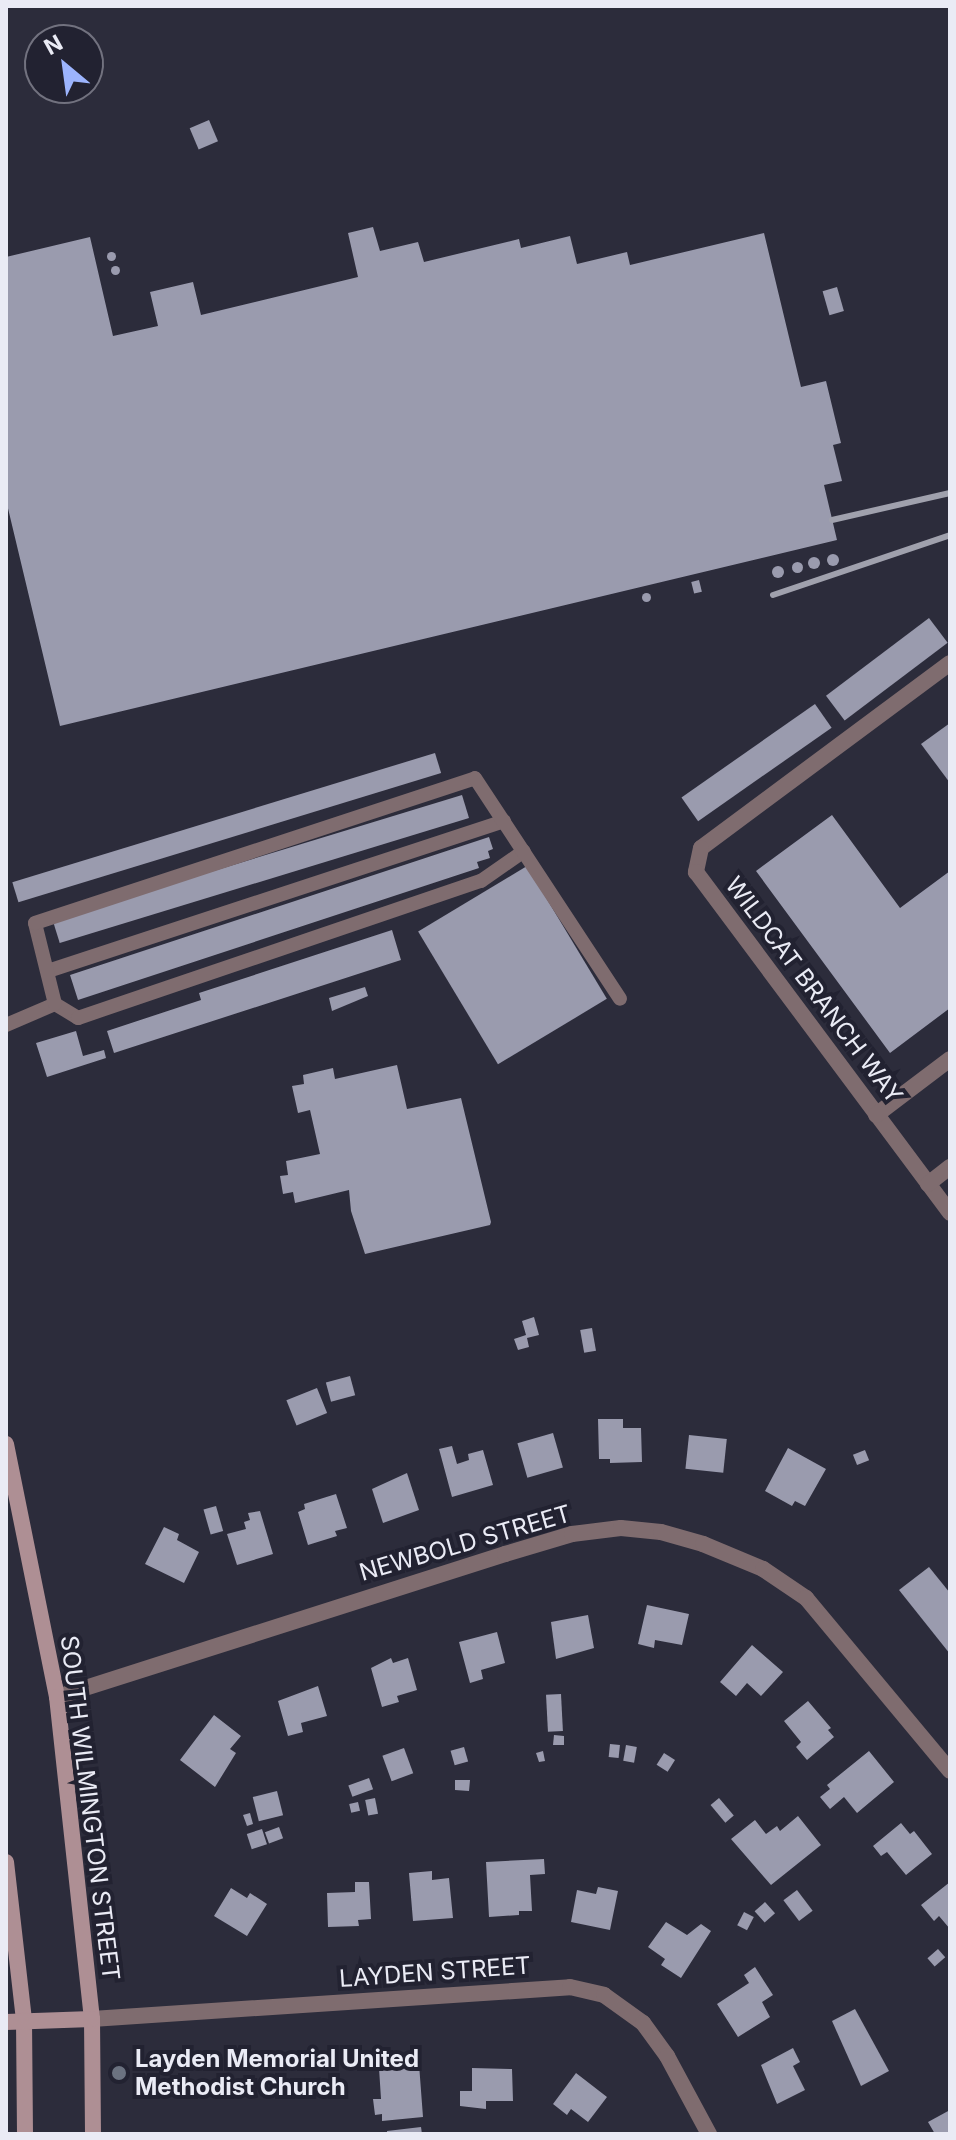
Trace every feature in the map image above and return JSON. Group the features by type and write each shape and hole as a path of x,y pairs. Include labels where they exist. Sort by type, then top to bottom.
{"main road":[{"name":"SOUTH WILMINGTON STREET","path":"6,1444 57,1697 92,2019 93,2134"},
{"path":"6,1862 24,2020 25,2134"},
{"path":"6,2022 92,2019"}],"street":[{"name":"WILDCAT BRANCH WAY","path":"950,663 701,848 696,872 950,1213"},
{"path":"876,1115 950,1059"},
{"path":"928,1184 950,1167"},
{"name":"NEWBOLD STREET","path":"57,1697 505,1554 572,1534 621,1528 661,1532 703,1544 763,1569 806,1598 950,1771"},
{"name":"LAYDEN STREET","path":"92,2019 570,1987 604,1995 643,2023 667,2056 709,2134"}],"lane":[{"path":"524,851 481,881 78,1018 55,1004 35,923 475,778 524,851 620,999"},
{"path":"48,971 504,821"},
{"path":"6,1025 55,1004"}],"building":[{"path":"209,120 218,141 199,149 190,128"},
{"path":"373,227 380,251 418,242 424,262 519,239 521,248 570,236 577,264 627,252 630,265 764,233 801,387 826,381 841,443 833,445 842,481 824,485 837,540 60,726 6,500 6,257 90,237 113,336 158,326 150,292 193,282 201,315 358,277 348,233"},
{"path":"111,251 116,256 111,261 106,256"},
{"path":"115,265 120,270 115,275 110,270"},
{"path":"837,287 844,311 829,315 823,291"},
{"path":"833,554 839,560 833,566 827,560"},
{"path":"814,557 820,563 814,569 808,563"},
{"path":"797,561 803,567 797,573 791,567"},
{"path":"773,567 783,567 783,577 773,577"},
{"path":"699,580 702,592 694,594 691,582"},
{"path":"646,593 650,597 646,601 642,597"},
{"path":"929,618 948,643 845,720 826,696"},
{"path":"815,704 832,728 698,821 681,797"},
{"path":"950,723 950,783 921,744"},
{"path":"435,753 441,773 18,902 12,882"},
{"path":"462,795 469,818 60,943 53,920"},
{"path":"832,815 900,908 950,871 950,1008 890,1053 756,871"},
{"path":"489,837 493,849 488,851 490,858 477,862 479,868 78,1000 70,975"},
{"path":"527,866 607,999 498,1064 418,931"},
{"path":"392,930 401,960 114,1053 107,1031 201,1000 199,993"},
{"path":"365,987 368,996 332,1011 329,998"},
{"path":"76,1031 83,1056 104,1050 106,1058 47,1077 36,1043"},
{"path":"397,1065 407,1109 461,1098 491,1222 490,1225 365,1254 351,1211 349,1190 295,1203 293,1192 283,1194 280,1176 288,1175 286,1161 320,1154 310,1110 298,1113 292,1086 304,1084 303,1075 333,1068 335,1079"},
{"path":"534,1317 539,1335 527,1338 529,1347 518,1350 514,1339 526,1335 522,1321"},
{"path":"592,1328 596,1351 584,1353 580,1330"},
{"path":"350,1376 355,1395 331,1402 326,1382"},
{"path":"317,1388 327,1413 297,1425 286,1400"},
{"path":"598,1419 623,1419 623,1428 641,1428 642,1462 610,1463 610,1459 599,1459"},
{"path":"553,1433 563,1468 527,1478 517,1443"},
{"path":"689,1435 727,1439 723,1473 685,1469"},
{"path":"452,1446 457,1464 469,1460 468,1454 483,1450 493,1485 452,1497 439,1449"},
{"path":"788,1448 826,1469 805,1506 795,1501 792,1506 765,1491"},
{"path":"865,1450 869,1460 857,1465 853,1455"},
{"path":"407,1473 419,1510 383,1523 372,1489"},
{"path":"336,1494 347,1528 335,1531 337,1536 308,1545 298,1512 305,1509 304,1504"},
{"path":"216,1506 223,1531 211,1535 204,1510"},
{"path":"260,1511 273,1554 237,1565 227,1534 246,1529 244,1522 250,1520 248,1513"},
{"path":"164,1527 179,1534 177,1540 199,1552 184,1583 145,1564"},
{"path":"929,1567 950,1593 950,1654 899,1590"},
{"path":"647,1605 689,1614 682,1645 655,1640 654,1648 638,1644"},
{"path":"588,1615 594,1648 556,1659 551,1622"},
{"path":"497,1632 505,1663 481,1670 483,1679 470,1683 459,1642"},
{"path":"752,1645 783,1672 761,1696 747,1683 736,1696 720,1682"},
{"path":"391,1658 393,1663 408,1658 417,1690 397,1696 399,1702 382,1707 371,1668"},
{"path":"318,1686 327,1716 301,1723 303,1732 288,1736 278,1701"},
{"path":"561,1694 563,1731 548,1732 546,1695"},
{"path":"808,1701 831,1728 828,1730 834,1737 807,1760 796,1747 801,1742 784,1721"},
{"path":"214,1715 241,1736 230,1749 236,1753 215,1787 180,1760"},
{"path":"554,1735 564,1736 564,1745 553,1745"},
{"path":"610,1744 620,1745 619,1758 609,1757"},
{"path":"626,1745 637,1747 634,1763 623,1761"},
{"path":"464,1747 468,1761 455,1765 451,1751"},
{"path":"404,1748 413,1773 392,1781 382,1756"},
{"path":"543,1751 545,1761 539,1762 536,1753"},
{"path":"869,1751 894,1782 857,1813 844,1797 830,1809 820,1797 830,1789 827,1785"},
{"path":"664,1753 675,1760 668,1772 657,1765"},
{"path":"369,1778 373,1789 352,1797 348,1786"},
{"path":"455,1780 470,1780 469,1791 455,1790"},
{"path":"277,1791 283,1815 259,1821 253,1797"},
{"path":"375,1798 378,1814 368,1816 365,1800"},
{"path":"719,1798 734,1816 725,1823 711,1805"},
{"path":"358,1802 360,1811 351,1813 349,1804"},
{"path":"250,1813 253,1824 247,1826 243,1815"},
{"path":"798,1816 821,1845 771,1885 731,1839 755,1820 766,1834 777,1826 780,1831"},
{"path":"901,1823 910,1834 914,1831 932,1854 906,1875 887,1852 881,1856 873,1846"},
{"path":"279,1827 283,1838 269,1843 265,1832"},
{"path":"262,1829 267,1844 252,1849 247,1834"},
{"path":"544,1859 545,1874 530,1875 532,1911 489,1917 486,1862"},
{"path":"432,1871 432,1880 449,1878 453,1918 413,1921 409,1873"},
{"path":"355,1882 369,1882 371,1919 358,1920 359,1926 328,1927 327,1893 355,1892"},
{"path":"950,1882 950,1929 939,1916 934,1921 921,1905"},
{"path":"598,1887 618,1891 610,1930 571,1922 577,1890 596,1894"},
{"path":"231,1888 247,1898 250,1893 267,1904 247,1936 214,1916"},
{"path":"797,1890 813,1911 799,1921 783,1900"},
{"path":"765,1902 775,1913 765,1923 755,1911"},
{"path":"744,1912 754,1917 747,1930 737,1925"},
{"path":"666,1922 687,1935 701,1924 711,1931 681,1978 661,1965 665,1959 648,1947"},
{"path":"938,1949 945,1957 935,1966 927,1958"},
{"path":"755,1967 773,1995 762,2002 770,2017 738,2037 717,2004 749,1983 744,1975"},
{"path":"855,2009 889,2071 861,2086 832,2021"},
{"path":"793,2048 800,2062 793,2066 805,2090 777,2104 761,2065"},
{"path":"419,2064 423,2117 382,2121 382,2114 375,2115 373,2099 381,2099 379,2068"},
{"path":"472,2068 512,2069 513,2101 486,2101 486,2109 460,2106 460,2091 472,2091"},
{"path":"576,2073 607,2097 588,2122 571,2109 567,2115 553,2104"},
{"path":"950,2110 950,2134 935,2134 928,2122"},
{"path":"421,2127 422,2134 387,2134 387,2131"}],"railway":[{"path":"832,520 950,493"},
{"path":"773,595 950,535"}],"place":[{"name":"Layden Memorial United Methodist Church","path":"119,2073"}]}
